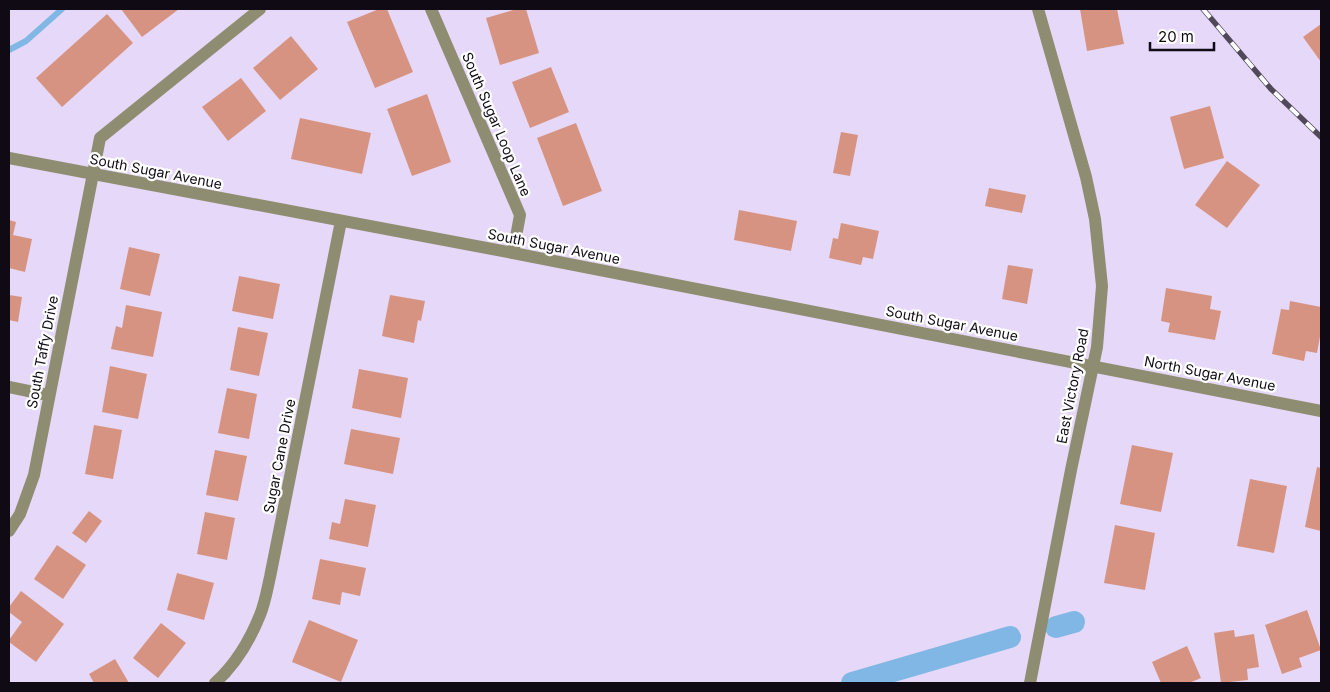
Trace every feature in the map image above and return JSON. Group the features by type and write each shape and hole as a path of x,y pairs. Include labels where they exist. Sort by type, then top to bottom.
{"street":[{"path":"93,174 100,138 260,9"},
{"name":"South Sugar Loop Lane","path":"431,9 520,215 513,253"},
{"name":"East Victory Road","path":"1030,683 1097,347 1102,286 1096,219 1086,177 1038,9"},
{"name":"South Sugar Avenue","path":"9,158 513,253 1093,366"},
{"name":"South Taffy Drive","path":"9,531 20,514 34,475 48,395 93,174"},
{"name":"Sugar Cane Drive","path":"215,683 244,647 260,614 270,577 340,221"},
{"name":"North Sugar Avenue","path":"1093,366 1321,411"},
{"path":"9,387 48,395"}],"building":[{"path":"121,9 179,9 142,37"},
{"path":"379,9 387,9 413,72 375,88 347,22"},
{"path":"517,9 526,9 539,53 500,65 486,18"},
{"path":"1080,9 1117,9 1124,44 1087,51"},
{"path":"107,14 133,43 62,107 36,78"},
{"path":"1321,24 1321,62 1303,37"},
{"path":"291,36 318,69 280,100 253,68"},
{"path":"551,67 569,112 530,128 512,82"},
{"path":"241,78 266,111 228,141 202,107"},
{"path":"427,94 451,162 412,176 387,109"},
{"path":"1210,106 1224,158 1184,169 1170,117"},
{"path":"300,118 371,133 362,174 291,159"},
{"path":"576,123 602,191 563,206 537,138"},
{"path":"841,132 858,135 850,176 833,173"},
{"path":"1227,161 1260,185 1227,228 1195,205"},
{"path":"989,188 1026,195 1022,213 985,206"},
{"path":"739,210 797,221 791,251 734,240"},
{"path":"9,220 16,222 13,235 32,239 25,272 9,268"},
{"path":"841,223 879,231 873,259 863,257 861,265 829,258 833,238 838,239"},
{"path":"129,247 160,254 150,296 120,289"},
{"path":"1008,265 1033,269 1027,304 1002,299"},
{"path":"239,276 280,284 273,319 232,311"},
{"path":"1166,288 1212,296 1210,309 1221,311 1215,340 1168,332 1170,323 1161,321"},
{"path":"9,295 22,297 18,322 9,320"},
{"path":"390,295 425,301 421,321 418,320 414,343 382,336"},
{"path":"1290,301 1321,307 1321,331 1317,353 1306,351 1304,361 1272,354 1281,309 1289,310"},
{"path":"126,305 162,312 153,357 111,349 116,326 122,328"},
{"path":"238,327 268,333 259,376 230,370"},
{"path":"110,366 147,374 138,419 102,412"},
{"path":"359,369 408,378 401,418 352,408"},
{"path":"227,388 257,394 249,439 218,433"},
{"path":"94,425 122,430 113,479 85,474"},
{"path":"351,429 400,438 393,474 344,464"},
{"path":"1132,445 1173,453 1161,512 1120,504"},
{"path":"215,450 247,456 238,501 206,495"},
{"path":"1317,467 1321,468 1321,531 1305,527"},
{"path":"1250,479 1287,486 1274,553 1237,546"},
{"path":"345,499 376,505 368,547 329,539 332,522 340,524"},
{"path":"89,511 102,521 86,543 72,533"},
{"path":"205,512 235,518 227,560 197,554"},
{"path":"1115,525 1155,533 1145,590 1104,583"},
{"path":"57,545 86,565 63,599 34,579"},
{"path":"320,559 366,568 360,596 342,592 340,605 312,599"},
{"path":"177,573 214,583 204,620 167,610"},
{"path":"21,591 64,624 36,662 9,642 22,622 9,612 9,607"},
{"path":"1307,610 1321,650 1299,658 1302,667 1282,674 1265,625"},
{"path":"309,620 358,640 341,682 292,662"},
{"path":"161,623 186,643 158,678 133,658"},
{"path":"1234,630 1235,637 1254,634 1259,667 1247,669 1248,680 1221,683 1214,633"},
{"path":"1187,646 1201,678 1189,683 1161,683 1152,662"},
{"path":"115,659 129,683 94,683 89,674"}],"waterway":[{"path":"9,50 26,41 62,9"},
{"path":"1056,627 1074,622"},
{"path":"852,683 1010,637"}],"railway":[{"path":"1203,9 1271,89 1321,137"}]}
